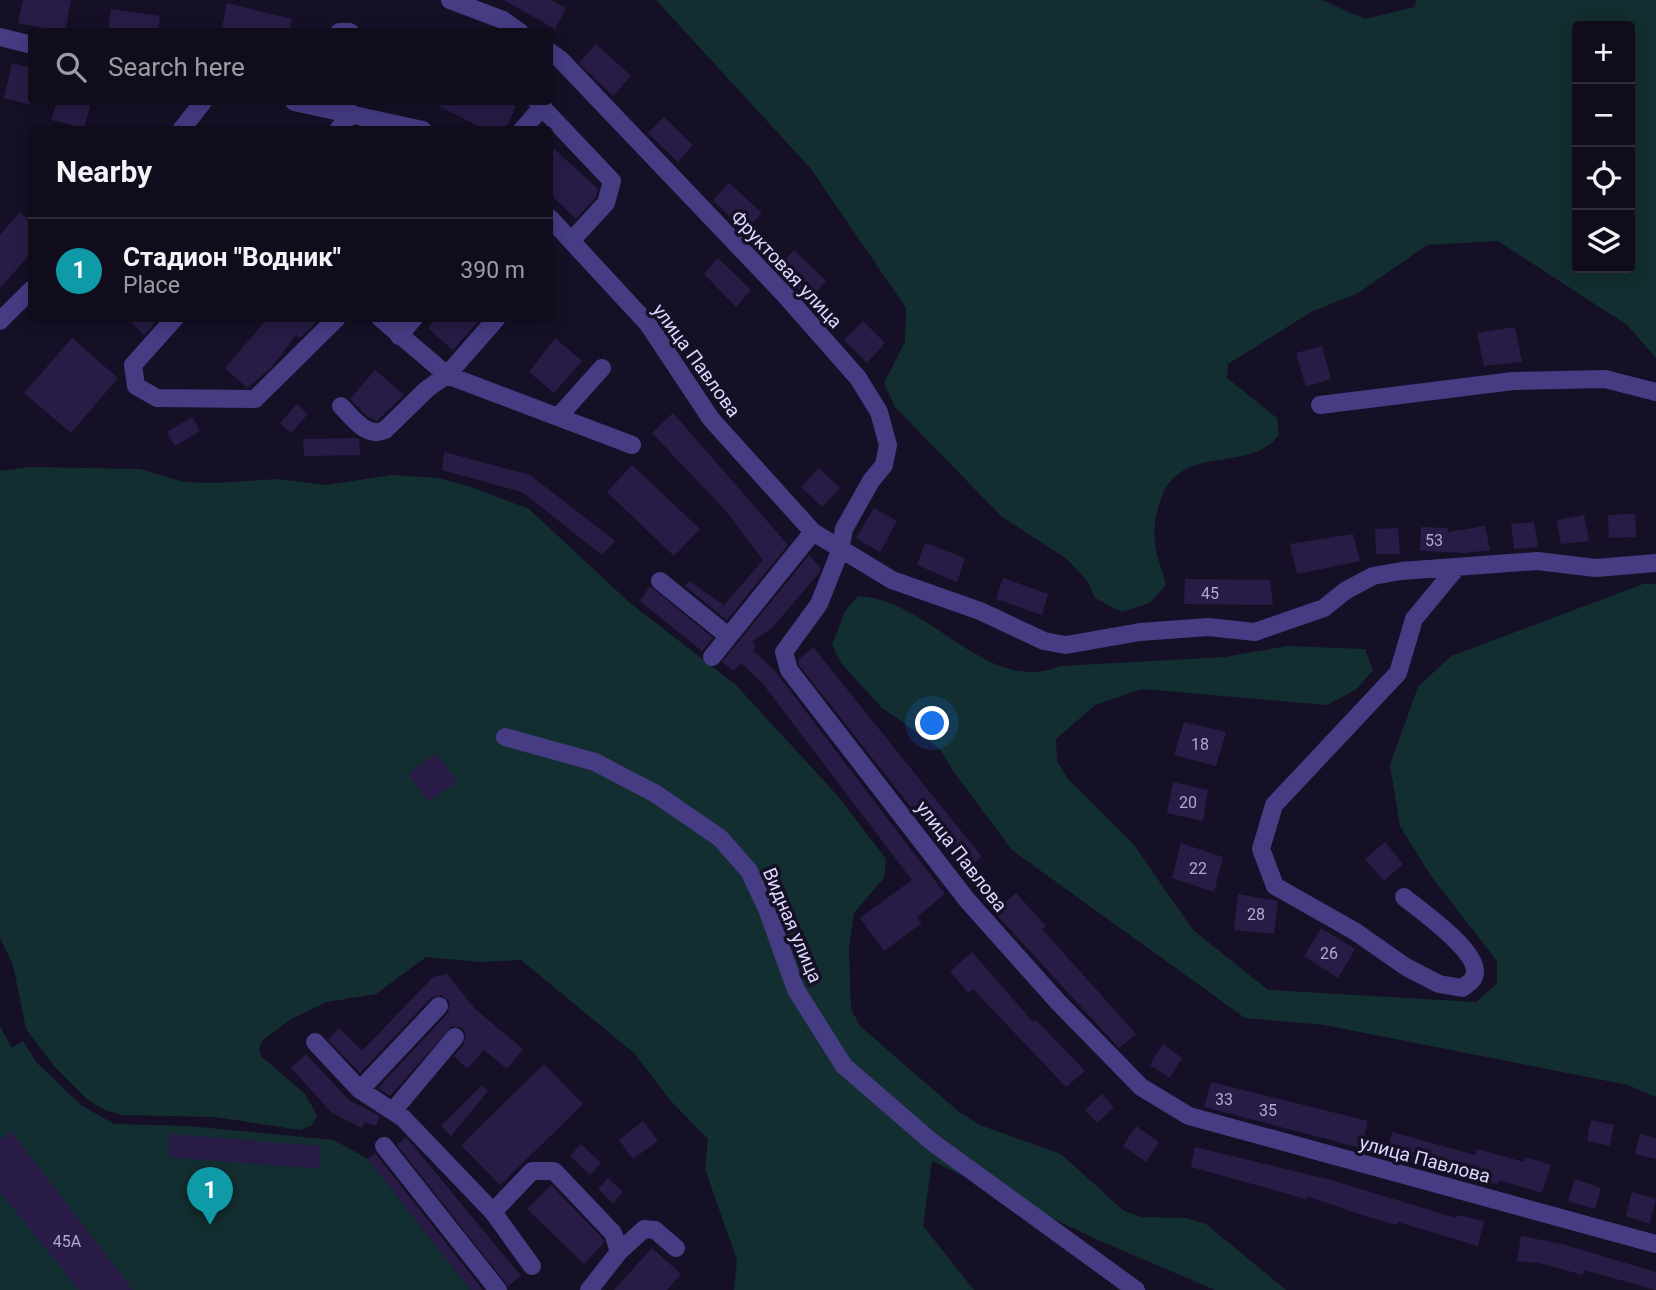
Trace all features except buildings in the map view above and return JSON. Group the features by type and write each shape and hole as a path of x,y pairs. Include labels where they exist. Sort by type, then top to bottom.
{"street":[{"path":"450,0 503,20 514,28"},
{"path":"0,37 28,44"},
{"name":"Фруктовая улица","path":"553,54 784,294 858,378 879,412 888,445 884,465 871,481 844,529 840,551"},
{"path":"184,126 201,105"},
{"path":"322,105 406,126"},
{"path":"525,126 539,105"},
{"path":"541,105 612,181 606,203 572,240"},
{"path":"341,126 351,113"},
{"name":"улица Павлова","path":"553,221 648,324 711,419 813,532 840,551 820,604 784,652 789,670 967,900 1058,1002 1141,1087 1189,1116 1656,1244"},
{"path":"0,321 28,293"},
{"path":"170,322 133,365 136,386 157,398 255,399 333,322"},
{"path":"384,322 447,375 632,445"},
{"path":"399,336 411,322"},
{"path":"341,406 370,433 377,434 385,430 427,389 447,375 493,322"},
{"path":"558,418 602,368"},
{"path":"1320,405 1513,382 1605,379 1656,392"},
{"path":"712,657 813,532"},
{"path":"840,551 892,580 980,611 1044,641 1066,645 1140,632 1208,627 1255,632 1324,608 1345,591 1373,576 1457,566 1537,561 1596,568 1656,563"},
{"path":"1404,897 1457,941 1472,961 1475,971 1472,981 1462,988 1439,984 1406,967 1356,932 1275,886 1261,849 1274,805 1398,673 1414,620 1457,566"},
{"path":"660,581 728,636"},
{"name":"Видная улица","path":"505,737 595,762 656,793 720,838 749,871 767,909 796,990 844,1066 932,1142 1136,1290"},
{"path":"360,1090 439,1006"},
{"path":"393,1111 455,1037"},
{"path":"315,1042 360,1090 403,1118 493,1212 532,1266"},
{"path":"384,1146 498,1290"},
{"path":"493,1212 532,1171 554,1171 613,1233 619,1252"},
{"path":"589,1290 619,1252 644,1230 655,1230 676,1248"}],"green space":[{"path":"656,0 1322,0 1365,19 1414,7 1417,0 1656,0 1656,358 1627,325 1498,241 1427,245 1358,293 1311,312 1228,364 1227,378 1277,418 1279,435 1266,447 1250,454 1185,469 1172,480 1162,496 1154,537 1166,585 1150,603 1122,612 1095,598 1088,582 1067,559 1002,517 895,407 884,383 905,342 906,308 811,169"},
{"path":"30,467 140,469 184,482 216,483 278,479 327,485 391,475 438,478 471,487 529,509 630,603 735,684 837,795 886,859 884,878 854,913 849,948 851,1009 860,1026 959,1112 980,1125 1061,1154 1124,1211 1142,1217 1186,1218 1206,1224 1286,1290 1215,1290 1098,1240 932,1161 923,1226 974,1290 734,1290 737,1260 705,1169 708,1139 670,1100 634,1053 521,960 481,962 426,957 376,994 327,1002 291,1019 262,1041 259,1049 261,1056 305,1094 317,1115 312,1125 300,1130 215,1117 121,1115 88,1100 54,1066 26,1029 13,965 0,938 0,471"},
{"path":"1643,584 1656,584 1656,1097 1628,1085 1324,1025 1245,1018 1012,850 939,748 881,707 841,663 832,645 845,611 858,596 885,601 910,613 983,658 1008,669 1033,672 1060,666 1225,657 1287,646 1365,649 1373,670 1357,689 1327,705 1142,689 1095,705 1056,739 1057,761 1068,779 1134,845 1193,930 1268,990 1476,1002 1497,984 1497,961 1431,876 1400,826 1390,765 1418,687 1451,656"},
{"path":"0,1026 12,1048 23,1041 37,1063 81,1105 114,1124 188,1126 334,1140 368,1159 471,1290 0,1290"}],"place":[{"name":"Стадион \"Водник\"","path":"210,1225"}]}
